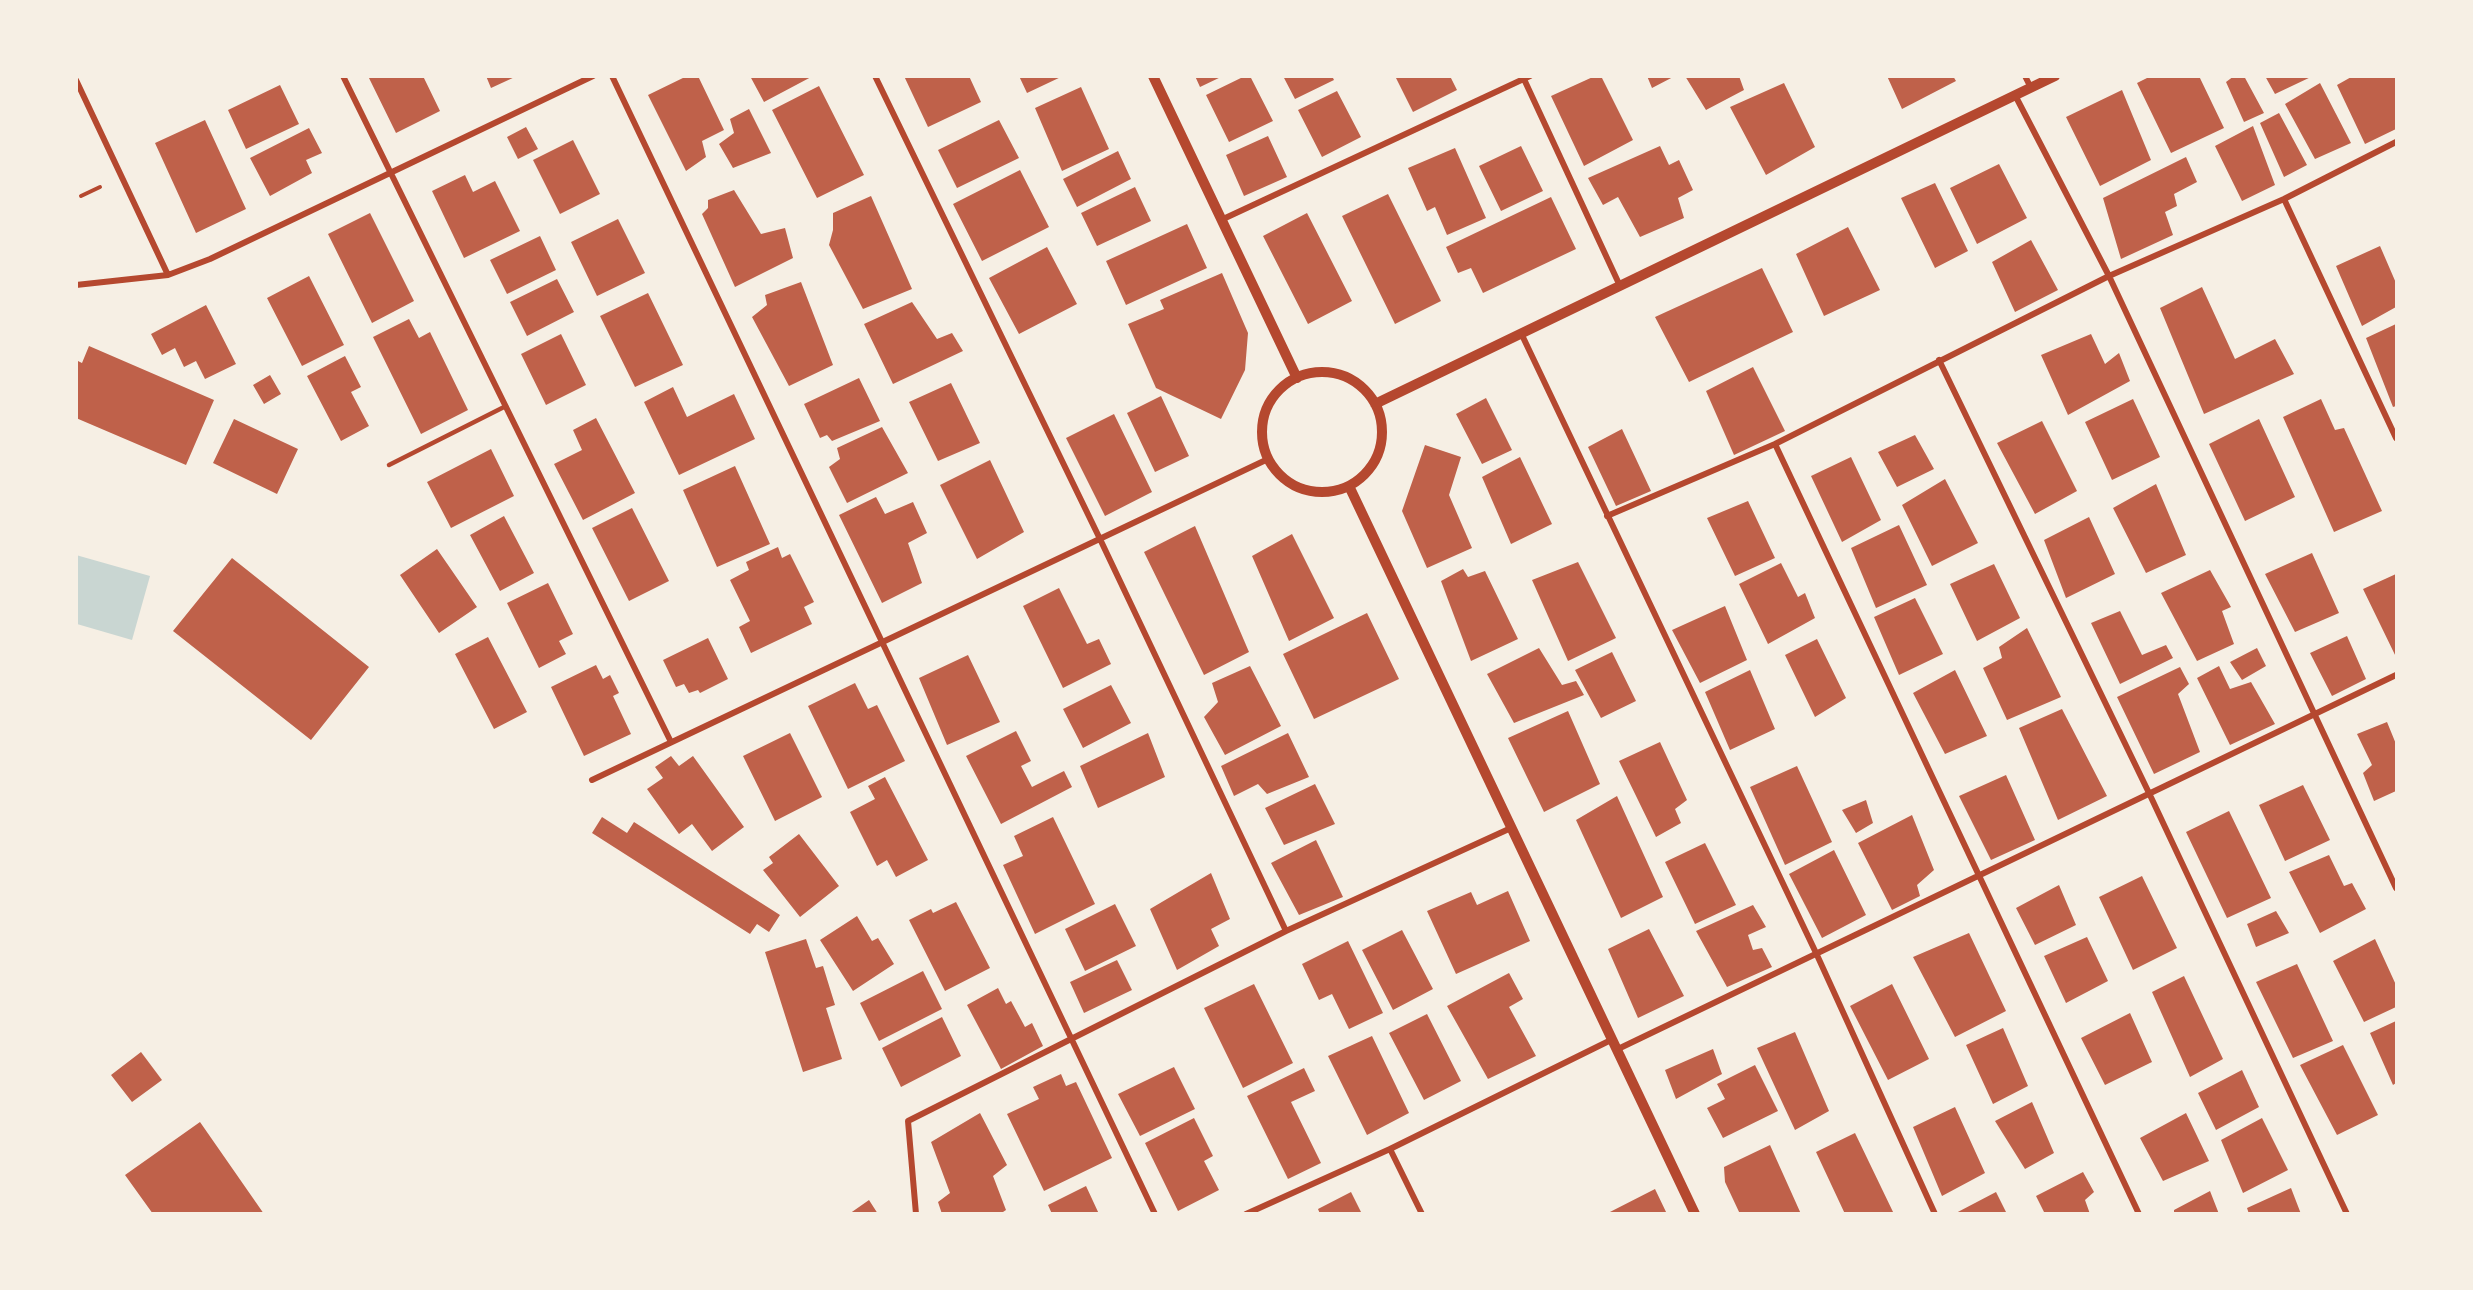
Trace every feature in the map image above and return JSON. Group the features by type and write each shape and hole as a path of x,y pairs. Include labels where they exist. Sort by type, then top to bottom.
{"street":[{"path":"343,76 671,742"},
{"path":"76,285 168,275 210,259 593,76"},
{"path":"612,76 1155,1214"},
{"path":"875,76 1287,931"},
{"path":"1153,76 1297,378"},
{"path":"2025,76 2031,88"},
{"path":"1374,404 2016,97 2055,76"},
{"path":"1221,220 1526,77 1620,286"},
{"path":"76,80 168,275"},
{"path":"2016,97 2109,276 2397,888"},
{"path":"1606,516 1775,444 2109,276 2284,199 2397,142"},
{"path":"2284,199 2397,438"},
{"path":"1521,333 1606,516 1817,955 1935,1214"},
{"path":"1939,360 2149,793 2347,1214"},
{"path":"1314,372 1332,373 1349,378 1364,389 1374,404 1381,422 1382,441 1376,460 1364,475 1349,486 1331,492 1312,492 1294,486 1279,475 1268,459 1262,441 1262,422 1269,404 1281,388 1297,378 1314,372"},
{"path":"1775,444 2139,1214"},
{"path":"592,780 1268,459"},
{"path":"1349,486 1695,1214"},
{"path":"1246,1214 1616,1044 1817,955 2397,675"},
{"path":"916,1214 908,1121 1287,931 1511,828"},
{"path":"1390,1149 1422,1214"}],"lane":[{"path":"389,465 506,406"}],"shaded area":[{"path":"76,555 150,576 132,640 77,624"}],"building":[{"path":"368,76 423,76 440,111 396,133"},
{"path":"486,76 517,76 491,88"},
{"path":"687,76 698,76 724,130 702,141 706,157 686,171 648,95"},
{"path":"750,76 813,76 764,102"},
{"path":"904,76 969,76 981,102 928,127"},
{"path":"1019,76 1063,76 1027,93"},
{"path":"1195,76 1223,76 1200,87"},
{"path":"1245,76 1250,76 1273,121 1229,142 1206,95"},
{"path":"1283,76 1332,76 1334,80 1295,99"},
{"path":"1395,76 1450,76 1457,90 1413,112"},
{"path":"1595,76 1601,76 1633,140 1584,166 1551,96"},
{"path":"1647,76 1675,76 1652,88"},
{"path":"1685,76 1739,76 1744,90 1706,110"},
{"path":"1887,76 1953,76 1956,81 1902,109"},
{"path":"2151,76 2199,76 2224,128 2171,153 2137,83"},
{"path":"2234,76 2244,76 2264,113 2244,122 2226,82"},
{"path":"2265,76 2313,76 2275,94"},
{"path":"2353,76 2395,76 2396,79 2396,129 2365,144 2337,85"},
{"path":"1784,83 1815,147 1766,175 1730,107"},
{"path":"2320,83 2351,143 2315,159 2285,104"},
{"path":"280,85 299,124 246,149 228,110"},
{"path":"819,86 864,175 817,198 772,110"},
{"path":"1081,87 1109,149 1062,171 1035,108"},
{"path":"2122,90 2151,160 2100,186 2066,117"},
{"path":"1337,91 1361,137 1322,157 1298,110"},
{"path":"749,109 771,153 733,168 719,144 734,133 730,119"},
{"path":"2279,113 2307,165 2284,177 2260,123"},
{"path":"205,120 246,209 196,233 155,143"},
{"path":"999,120 1019,158 957,188 938,150"},
{"path":"2253,126 2275,185 2242,201 2215,146"},
{"path":"526,127 538,149 518,159 507,137"},
{"path":"309,128 322,153 306,160 312,173 270,196 250,158"},
{"path":"1268,136 1287,177 1244,196 1226,155"},
{"path":"573,140 600,194 560,214 533,160"},
{"path":"1521,146 1543,191 1501,211 1479,166"},
{"path":"1660,146 1669,165 1679,160 1693,190 1678,198 1684,218 1640,237 1618,197 1603,205 1588,178"},
{"path":"1455,148 1486,218 1447,235 1435,207 1427,211 1408,168"},
{"path":"1118,151 1131,179 1077,207 1063,179"},
{"path":"2186,157 2197,182 2174,194 2177,206 2165,212 2173,235 2121,259 2103,198"},
{"path":"1999,164 2027,218 1977,244 1950,188"},
{"path":"1020,170 1049,227 982,261 953,204"},
{"path":"465,175 473,192 495,181 520,231 464,258 432,191"},
{"path":"1935,183 1968,251 1935,268 1901,198"},
{"path":"1135,187 1151,221 1097,246 1081,213"},
{"path":"734,190 761,234 785,228 793,258 735,287 702,214 708,208 708,200"},
{"path":"1388,194 1441,301 1395,324 1342,216"},
{"path":"871,196 912,289 863,309 829,245 833,230 833,213"},
{"path":"1551,197 1576,249 1483,293 1471,268 1458,273 1446,247"},
{"path":"370,213 414,301 372,323 328,234"},
{"path":"1307,213 1352,301 1308,324 1263,236"},
{"path":"618,219 645,273 597,296 571,242"},
{"path":"1187,224 1207,268 1126,305 1106,261"},
{"path":"1848,227 1880,290 1824,316 1796,254"},
{"path":"540,236 556,270 507,294 490,260"},
{"path":"2031,240 2058,290 2015,312 1992,262"},
{"path":"2380,246 2396,283 2396,307 2362,326 2336,266"},
{"path":"1047,247 1077,304 1019,334 989,278"},
{"path":"1762,268 1793,332 1689,382 1655,317"},
{"path":"1222,273 1248,333 1245,370 1221,419 1156,388 1128,324 1164,309 1160,300"},
{"path":"309,276 344,345 302,366 267,298"},
{"path":"557,279 574,312 527,336 510,302"},
{"path":"801,282 833,365 789,386 752,317 767,305 765,295"},
{"path":"2202,287 2235,359 2275,339 2294,374 2204,414 2160,308"},
{"path":"648,293 683,365 635,387 600,316"},
{"path":"912,302 937,339 952,333 963,351 893,384 864,324"},
{"path":"206,305 236,364 205,379 196,361 184,367 175,348 162,355 151,334"},
{"path":"409,319 419,338 430,332 468,410 421,434 373,337"},
{"path":"2396,324 2396,406 2393,407 2366,338"},
{"path":"561,334 586,385 546,405 521,354"},
{"path":"2091,334 2105,364 2119,353 2130,381 2068,415 2041,355"},
{"path":"89,346 214,400 186,465 76,418 76,360 82,363"},
{"path":"345,356 361,387 351,392 369,426 341,441 307,376"},
{"path":"1753,367 1785,431 1734,455 1706,391"},
{"path":"270,375 281,394 264,404 253,385"},
{"path":"859,378 880,421 832,441 827,435 820,438 804,404"},
{"path":"951,383 980,443 938,461 909,402"},
{"path":"673,387 687,417 734,394 755,439 679,475 644,402"},
{"path":"1161,396 1189,456 1155,472 1127,413"},
{"path":"1486,398 1512,450 1482,464 1456,414"},
{"path":"2133,399 2160,457 2112,480 2085,422"},
{"path":"2321,399 2335,430 2344,428 2382,511 2334,532 2283,417"},
{"path":"1114,414 1152,492 1105,516 1066,438"},
{"path":"596,418 635,493 583,520 554,464 582,450 573,430"},
{"path":"234,419 298,449 277,494 213,463"},
{"path":"2259,419 2295,497 2245,521 2209,444"},
{"path":"2042,421 2077,491 2035,514 1997,443"},
{"path":"882,427 908,473 847,503 829,467 840,459 837,448"},
{"path":"1622,429 1651,491 1616,506 1588,447"},
{"path":"1915,435 1934,469 1897,487 1878,452"},
{"path":"1425,445 1461,457 1449,495 1472,548 1427,568 1402,511"},
{"path":"491,449 514,496 451,528 427,482"},
{"path":"1520,457 1552,524 1511,544 1482,477"},
{"path":"1851,457 1881,520 1842,542 1811,476"},
{"path":"990,460 1024,532 977,559 940,485"},
{"path":"735,466 770,544 717,567 683,490"},
{"path":"1945,479 1978,543 1932,566 1902,505"},
{"path":"2156,484 2186,555 2146,573 2113,508"},
{"path":"876,497 885,514 913,502 927,533 908,543 922,583 882,603 839,515"},
{"path":"1748,501 1775,558 1735,576 1707,518"},
{"path":"632,508 669,581 629,601 592,528"},
{"path":"504,516 534,573 500,591 470,535"},
{"path":"2089,517 2115,574 2066,598 2044,540"},
{"path":"1899,525 1927,585 1876,608 1851,548"},
{"path":"1195,526 1249,652 1204,675 1144,552"},
{"path":"1292,534 1334,618 1289,641 1252,556"},
{"path":"778,547 782,558 790,554 814,602 804,607 812,624 751,653 739,627 750,621 730,580 749,570 746,562"},
{"path":"437,549 477,607 439,633 400,575"},
{"path":"2312,553 2339,613 2295,632 2265,574"},
{"path":"232,558 369,667 311,740 173,631"},
{"path":"1578,562 1616,638 1568,661 1532,580"},
{"path":"1781,563 1798,597 1805,593 1815,618 1768,644 1739,584"},
{"path":"1994,564 2020,618 1977,641 1950,584"},
{"path":"1463,569 1468,577 1485,571 1518,639 1471,661 1441,581"},
{"path":"2210,570 2231,607 2222,611 2234,644 2197,661 2161,593"},
{"path":"2396,574 2396,657 2363,589"},
{"path":"548,583 573,634 559,641 566,654 539,668 507,603"},
{"path":"1059,588 1087,644 1099,639 1111,664 1063,688 1023,606"},
{"path":"1915,598 1943,654 1899,675 1874,617"},
{"path":"1725,606 1747,660 1700,683 1672,630"},
{"path":"2120,611 2142,655 2166,645 2173,658 2120,684 2091,623"},
{"path":"1367,613 1399,679 1314,719 1283,654"},
{"path":"2027,628 2061,697 2007,720 1983,668 2002,658 1999,647"},
{"path":"2347,636 2366,679 2332,696 2310,653"},
{"path":"488,637 527,712 494,729 455,654"},
{"path":"708,638 728,679 700,693 698,690 689,693 684,684 676,687 663,660"},
{"path":"1817,639 1846,698 1815,717 1785,655"},
{"path":"1539,648 1562,685 1576,681 1584,695 1514,723 1487,674"},
{"path":"2257,648 2266,666 2242,680 2230,662"},
{"path":"1612,652 1636,701 1601,718 1575,670"},
{"path":"968,655 1000,722 947,745 919,678"},
{"path":"596,665 603,679 610,675 619,693 613,696 631,734 584,756 551,687"},
{"path":"1250,666 1281,726 1225,755 1204,717 1218,702 1212,683"},
{"path":"2219,666 2230,689 2251,682 2275,724 2230,745 2197,678"},
{"path":"2180,667 2189,684 2178,694 2200,752 2154,774 2117,697"},
{"path":"1750,670 1775,729 1730,750 1705,692"},
{"path":"1955,670 1987,736 1945,754 1913,693"},
{"path":"855,683 868,709 877,705 905,761 848,789 808,706"},
{"path":"1111,685 1131,723 1083,748 1063,709"},
{"path":"2062,709 2107,796 2058,820 2019,728"},
{"path":"1568,711 1600,784 1544,812 1508,738"},
{"path":"2387,722 2396,744 2396,791 2374,801 2363,773 2372,765 2357,734"},
{"path":"1016,731 1031,761 1021,766 1032,787 1064,771 1072,787 1001,824 966,756"},
{"path":"790,733 822,797 775,821 743,756"},
{"path":"1148,733 1165,777 1098,808 1080,766"},
{"path":"1288,733 1309,777 1267,794 1258,784 1234,796 1221,766"},
{"path":"1660,742 1687,800 1675,809 1681,823 1656,837 1619,761"},
{"path":"671,756 679,766 693,756 744,827 712,851 692,824 679,834 647,789 663,778 655,767"},
{"path":"1797,766 1832,842 1785,865 1750,787"},
{"path":"2006,775 2035,840 1991,860 1959,796"},
{"path":"885,777 928,860 896,877 887,860 877,866 850,812 875,799 868,786"},
{"path":"1315,784 1335,824 1284,845 1265,808"},
{"path":"2303,785 2330,840 2285,861 2259,805"},
{"path":"1617,796 1663,897 1621,918 1576,820"},
{"path":"1866,800 1873,823 1856,833 1842,810"},
{"path":"2229,811 2271,898 2227,918 2186,832"},
{"path":"1912,815 1934,870 1917,885 1920,896 1892,910 1858,843"},
{"path":"602,817 627,833 634,822 780,915 769,932 757,924 750,934 592,833"},
{"path":"1053,817 1095,904 1035,934 1003,865 1023,856 1014,836"},
{"path":"799,834 839,886 800,917 763,870 773,863 769,857"},
{"path":"1316,840 1343,897 1299,915 1271,863"},
{"path":"1705,843 1736,905 1695,924 1665,862"},
{"path":"1834,850 1866,915 1822,938 1789,874"},
{"path":"2329,855 2344,886 2352,883 2366,909 2320,933 2289,872"},
{"path":"1211,873 1230,919 1211,929 1219,946 1177,970 1150,909"},
{"path":"2142,876 2177,948 2133,970 2099,897"},
{"path":"2059,885 2076,925 2035,945 2016,908"},
{"path":"1508,891 1530,941 1456,974 1427,911 1471,892 1477,905"},
{"path":"956,902 990,968 945,991 909,920 931,909 933,913"},
{"path":"1115,904 1136,946 1085,971 1065,929"},
{"path":"1753,905 1766,927 1748,935 1753,950 1762,948 1772,967 1727,987 1696,931"},
{"path":"2276,911 2289,933 2256,947 2247,924"},
{"path":"857,916 872,941 878,938 894,964 853,991 820,940"},
{"path":"1649,929 1684,996 1638,1018 1608,949"},
{"path":"1402,930 1433,989 1393,1010 1362,950"},
{"path":"1969,933 2006,1011 1955,1037 1913,957"},
{"path":"2087,937 2108,981 2066,1003 2044,956"},
{"path":"806,939 816,968 823,966 835,1005 826,1008 842,1059 803,1072 765,952"},
{"path":"2375,939 2396,985 2396,1007 2364,1022 2333,961"},
{"path":"1348,941 1383,1013 1349,1029 1332,994 1319,1000 1302,964"},
{"path":"1117,960 1132,990 1084,1013 1070,982"},
{"path":"2297,964 2333,1041 2293,1058 2256,982"},
{"path":"923,971 942,1009 879,1041 860,1003"},
{"path":"1509,973 1523,999 1509,1007 1536,1056 1488,1079 1447,1006"},
{"path":"2184,976 2223,1059 2190,1077 2152,992"},
{"path":"1254,984 1293,1063 1243,1088 1204,1008"},
{"path":"1892,984 1929,1059 1888,1080 1850,1006"},
{"path":"998,988 1006,1004 1011,1001 1025,1027 1032,1023 1043,1046 1001,1069 967,1005"},
{"path":"2130,1013 2152,1062 2105,1085 2081,1038"},
{"path":"1427,1014 1461,1081 1424,1100 1389,1033"},
{"path":"942,1017 961,1056 901,1087 882,1048"},
{"path":"2396,1021 2396,1083 2393,1085 2370,1033"},
{"path":"2003,1028 2028,1086 1993,1104 1966,1045"},
{"path":"1795,1032 1829,1111 1795,1130 1757,1048"},
{"path":"1372,1036 1409,1113 1367,1135 1328,1056"},
{"path":"2343,1045 2378,1115 2337,1135 2300,1065"},
{"path":"1713,1049 1722,1074 1676,1099 1665,1070"},
{"path":"141,1052 162,1080 132,1102 111,1075"},
{"path":"1755,1065 1778,1111 1723,1138 1707,1108 1725,1099 1717,1084"},
{"path":"1174,1067 1195,1109 1140,1136 1118,1094"},
{"path":"1304,1068 1315,1091 1291,1102 1321,1163 1288,1179 1247,1096"},
{"path":"2242,1070 2259,1107 2216,1130 2198,1093"},
{"path":"1061,1074 1066,1086 1076,1082 1112,1158 1044,1191 1007,1114 1039,1099 1033,1087"},
{"path":"2032,1102 2054,1153 2025,1169 1995,1121"},
{"path":"1955,1107 1985,1173 1942,1196 1913,1127"},
{"path":"980,1113 1007,1165 993,1176 1006,1210 1000,1214 942,1214 938,1202 950,1193 931,1142"},
{"path":"2186,1113 2209,1161 2163,1181 2140,1138"},
{"path":"1194,1118 1213,1156 1204,1161 1219,1190 1178,1211 1145,1143"},
{"path":"2262,1118 2288,1170 2243,1193 2221,1140"},
{"path":"200,1122 264,1214 153,1214 125,1175"},
{"path":"1855,1133 1894,1214 1845,1214 1816,1152"},
{"path":"1770,1145 1801,1214 1740,1214 1725,1182 1724,1167"},
{"path":"2083,1172 2094,1192 2085,1200 2090,1214 2045,1214 2036,1196"},
{"path":"1086,1186 1099,1214 1052,1214 1048,1205"},
{"path":"2291,1188 2301,1214 2249,1214 2247,1208"},
{"path":"1655,1189 1667,1214 1606,1214"},
{"path":"2210,1191 2219,1214 2174,1214 2174,1210"},
{"path":"1351,1192 1362,1214 1320,1214 1318,1209"},
{"path":"1996,1192 2007,1214 1954,1214"},
{"path":"869,1200 878,1214 849,1214"}]}
